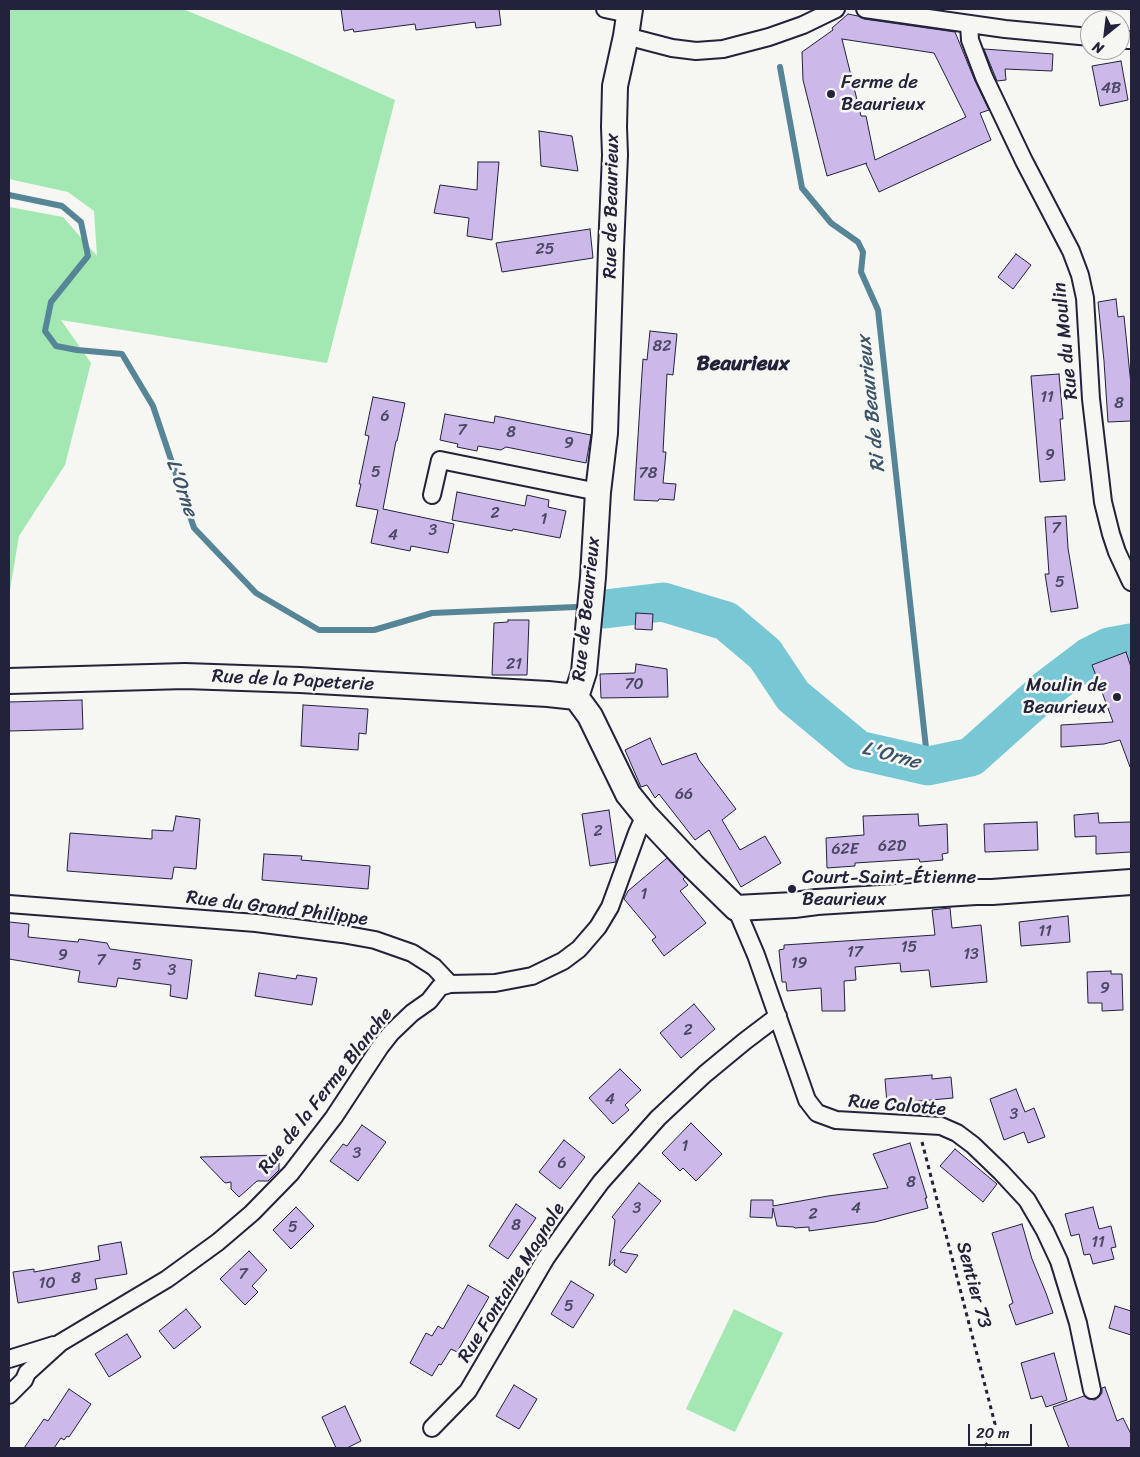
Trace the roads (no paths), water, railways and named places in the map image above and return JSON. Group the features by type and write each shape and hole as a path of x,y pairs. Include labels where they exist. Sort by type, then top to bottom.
{"street":[{"path":"605,9 619,12 629,9"},
{"name":"Rue de Beaurieux","path":"629,9 626,36 615,86 615,155 605,432 598,492 584,672 576,697 590,716 628,794 693,866 736,908"},
{"path":"626,36 680,49 696,51 723,49 769,37 803,25 836,9"},
{"path":"865,9 969,24 1080,37"},
{"name":"Rue du Moulin","path":"969,24 970,40 984,77 1080,275 1085,298 1092,399 1103,502 1117,552 1131,582"},
{"path":"432,495 440,460 598,492"},
{"name":"Rue de la Papeterie","path":"9,681 185,676 300,680 576,697"},
{"path":"450,984 495,983 532,976 563,962 579,949 598,927 610,907 637,833 646,815"},
{"path":"736,908 1131,882"},
{"name":"Rue du Grand Philippe","path":"9,904 256,923 342,934 375,940 412,953 434,967 450,984"},
{"name":"Rue Calotte","path":"736,908 756,955 807,1100 817,1113 836,1120 941,1126 957,1133 1001,1172 1026,1200 1045,1231 1059,1261 1078,1323 1092,1390"},
{"name":"Rue de la Ferme Blanche","path":"16,1385 60,1343 167,1279 218,1242 252,1213 291,1173 334,1117 391,1032 429,1001 440,987 450,984"},
{"name":"Rue Fontaine Magnole","path":"432,1428 468,1391 546,1258 607,1175 658,1118 705,1074 778,1016"},
{"name":"Rue de la Ferme Blanche","path":"9,1359 60,1343"},
{"path":"9,1359 18,1361 23,1366 16,1385"}],"waterway":[{"name":"Ri de Beaurieux","path":"780,67 802,188 831,223 858,242 863,252 861,272 878,310 928,766"},
{"name":"L'Orne","path":"9,195 62,206 81,222 88,256 51,302 45,331 56,346 122,354 153,406 194,528 256,593 319,630 374,630 432,613 576,607"},
{"name":"L'Orne","path":"605,609 663,602 726,621 765,654 793,696 858,750 928,766 971,757 1048,688 1089,657 1109,647 1131,643"}],"place":[{"name":"Ferme de Beaurieux","path":"831,94"},
{"name":"Moulin de Beaurieux","path":"1117,697"},
{"name":"Court-Saint-Étienne Beaurieux","path":"792,889"}],"district":[{"name":"Beaurieux","path":"743,365"}]}
